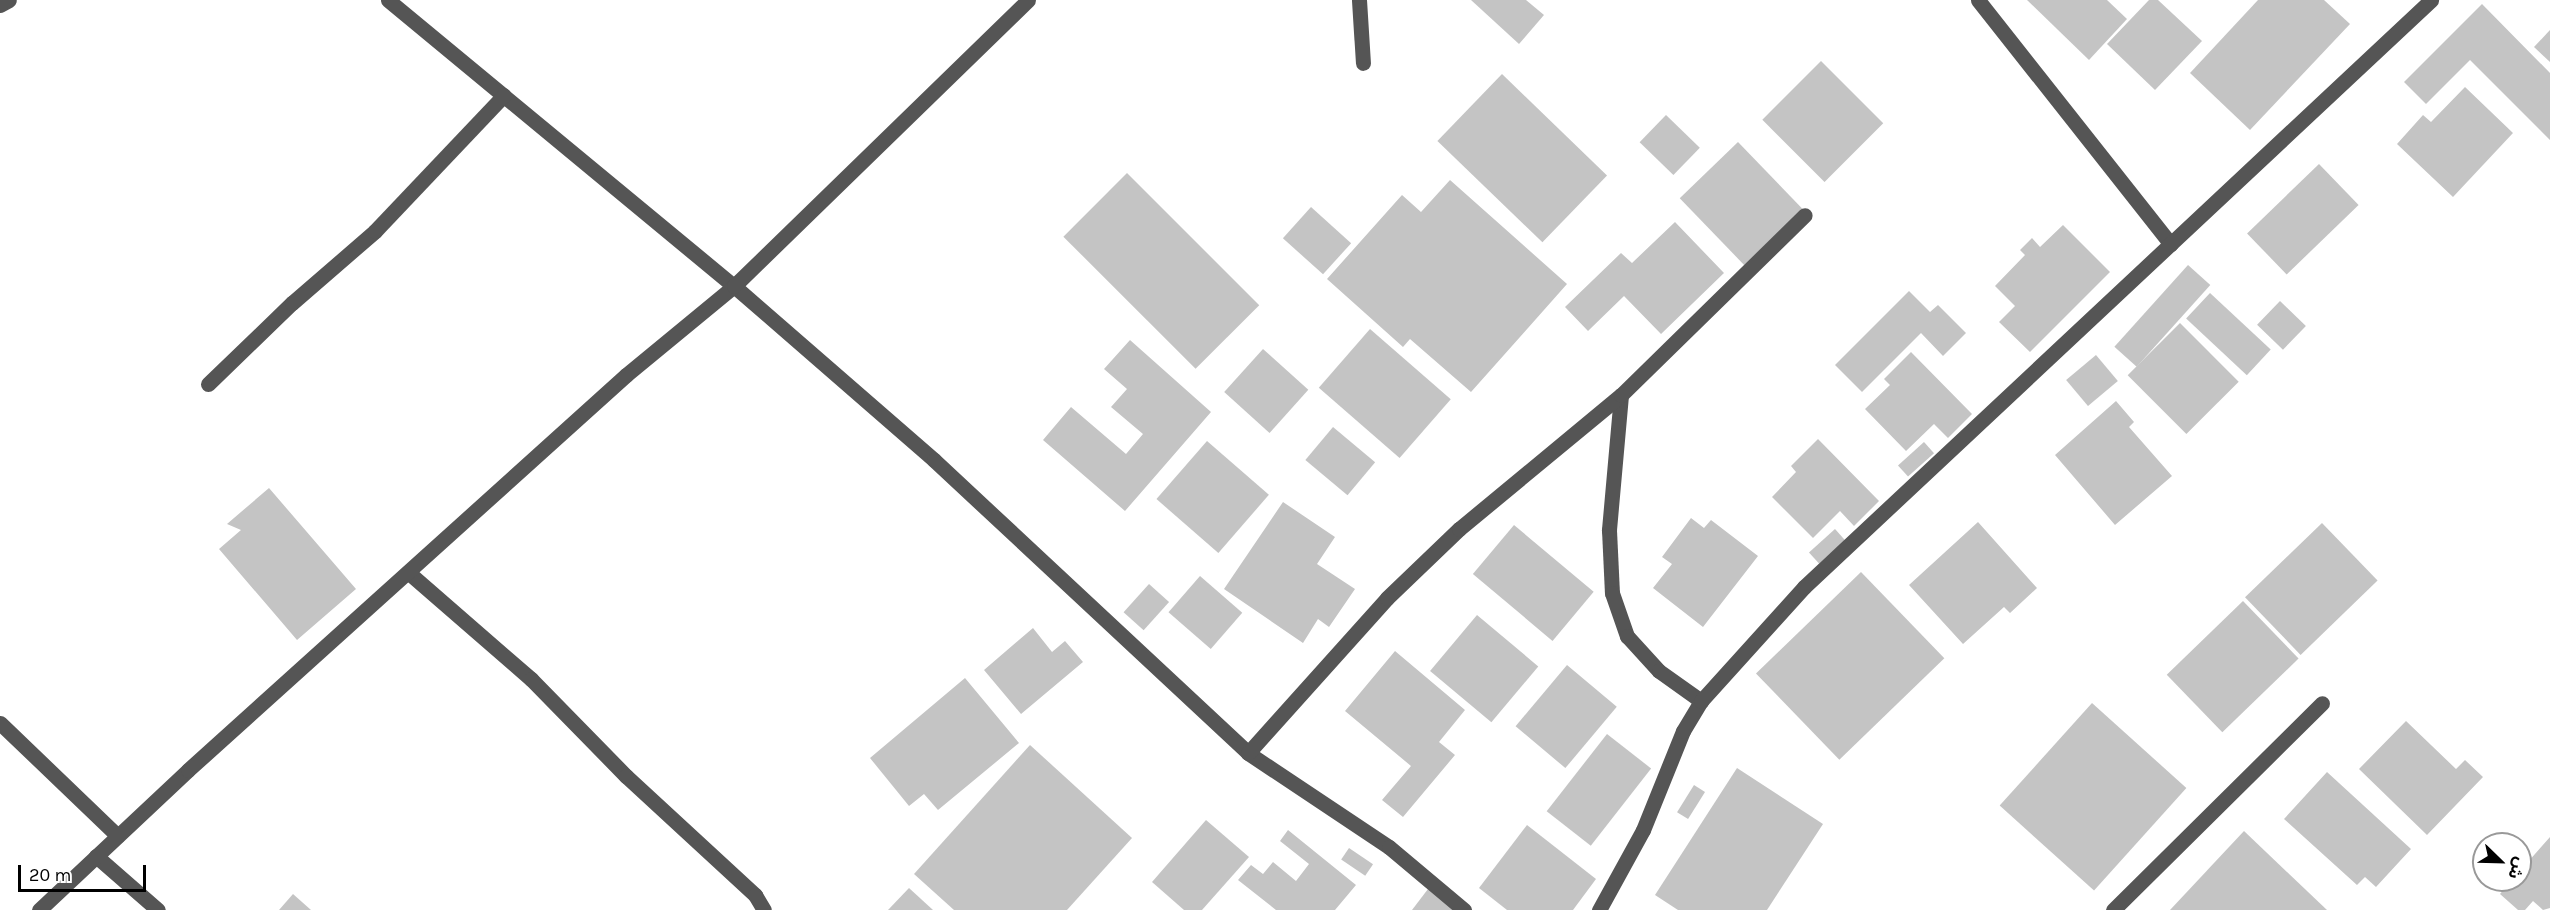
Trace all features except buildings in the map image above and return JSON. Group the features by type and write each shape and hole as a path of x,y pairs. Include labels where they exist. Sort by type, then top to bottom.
{"street":[{"path":"0,5 9,0"},
{"path":"388,0 734,286 934,460 1248,753 1389,847 1464,910"},
{"path":"39,910 626,375 734,286 1028,0"},
{"path":"1359,0 1363,63"},
{"path":"1978,0 2171,244"},
{"path":"1599,910 1643,830 1683,730 1701,701 1804,587 2431,0"},
{"path":"208,384 292,303 375,231 504,94"},
{"path":"1248,753 1395,590 1459,529 1621,395 1805,215"},
{"path":"1621,395 1609,530 1612,593 1627,636 1659,671 1701,701"},
{"path":"409,573 531,679 626,776 755,895 764,910"},
{"path":"2113,910 2322,702"},
{"path":"0,723 118,836"},
{"path":"96,856 159,910"}]}
